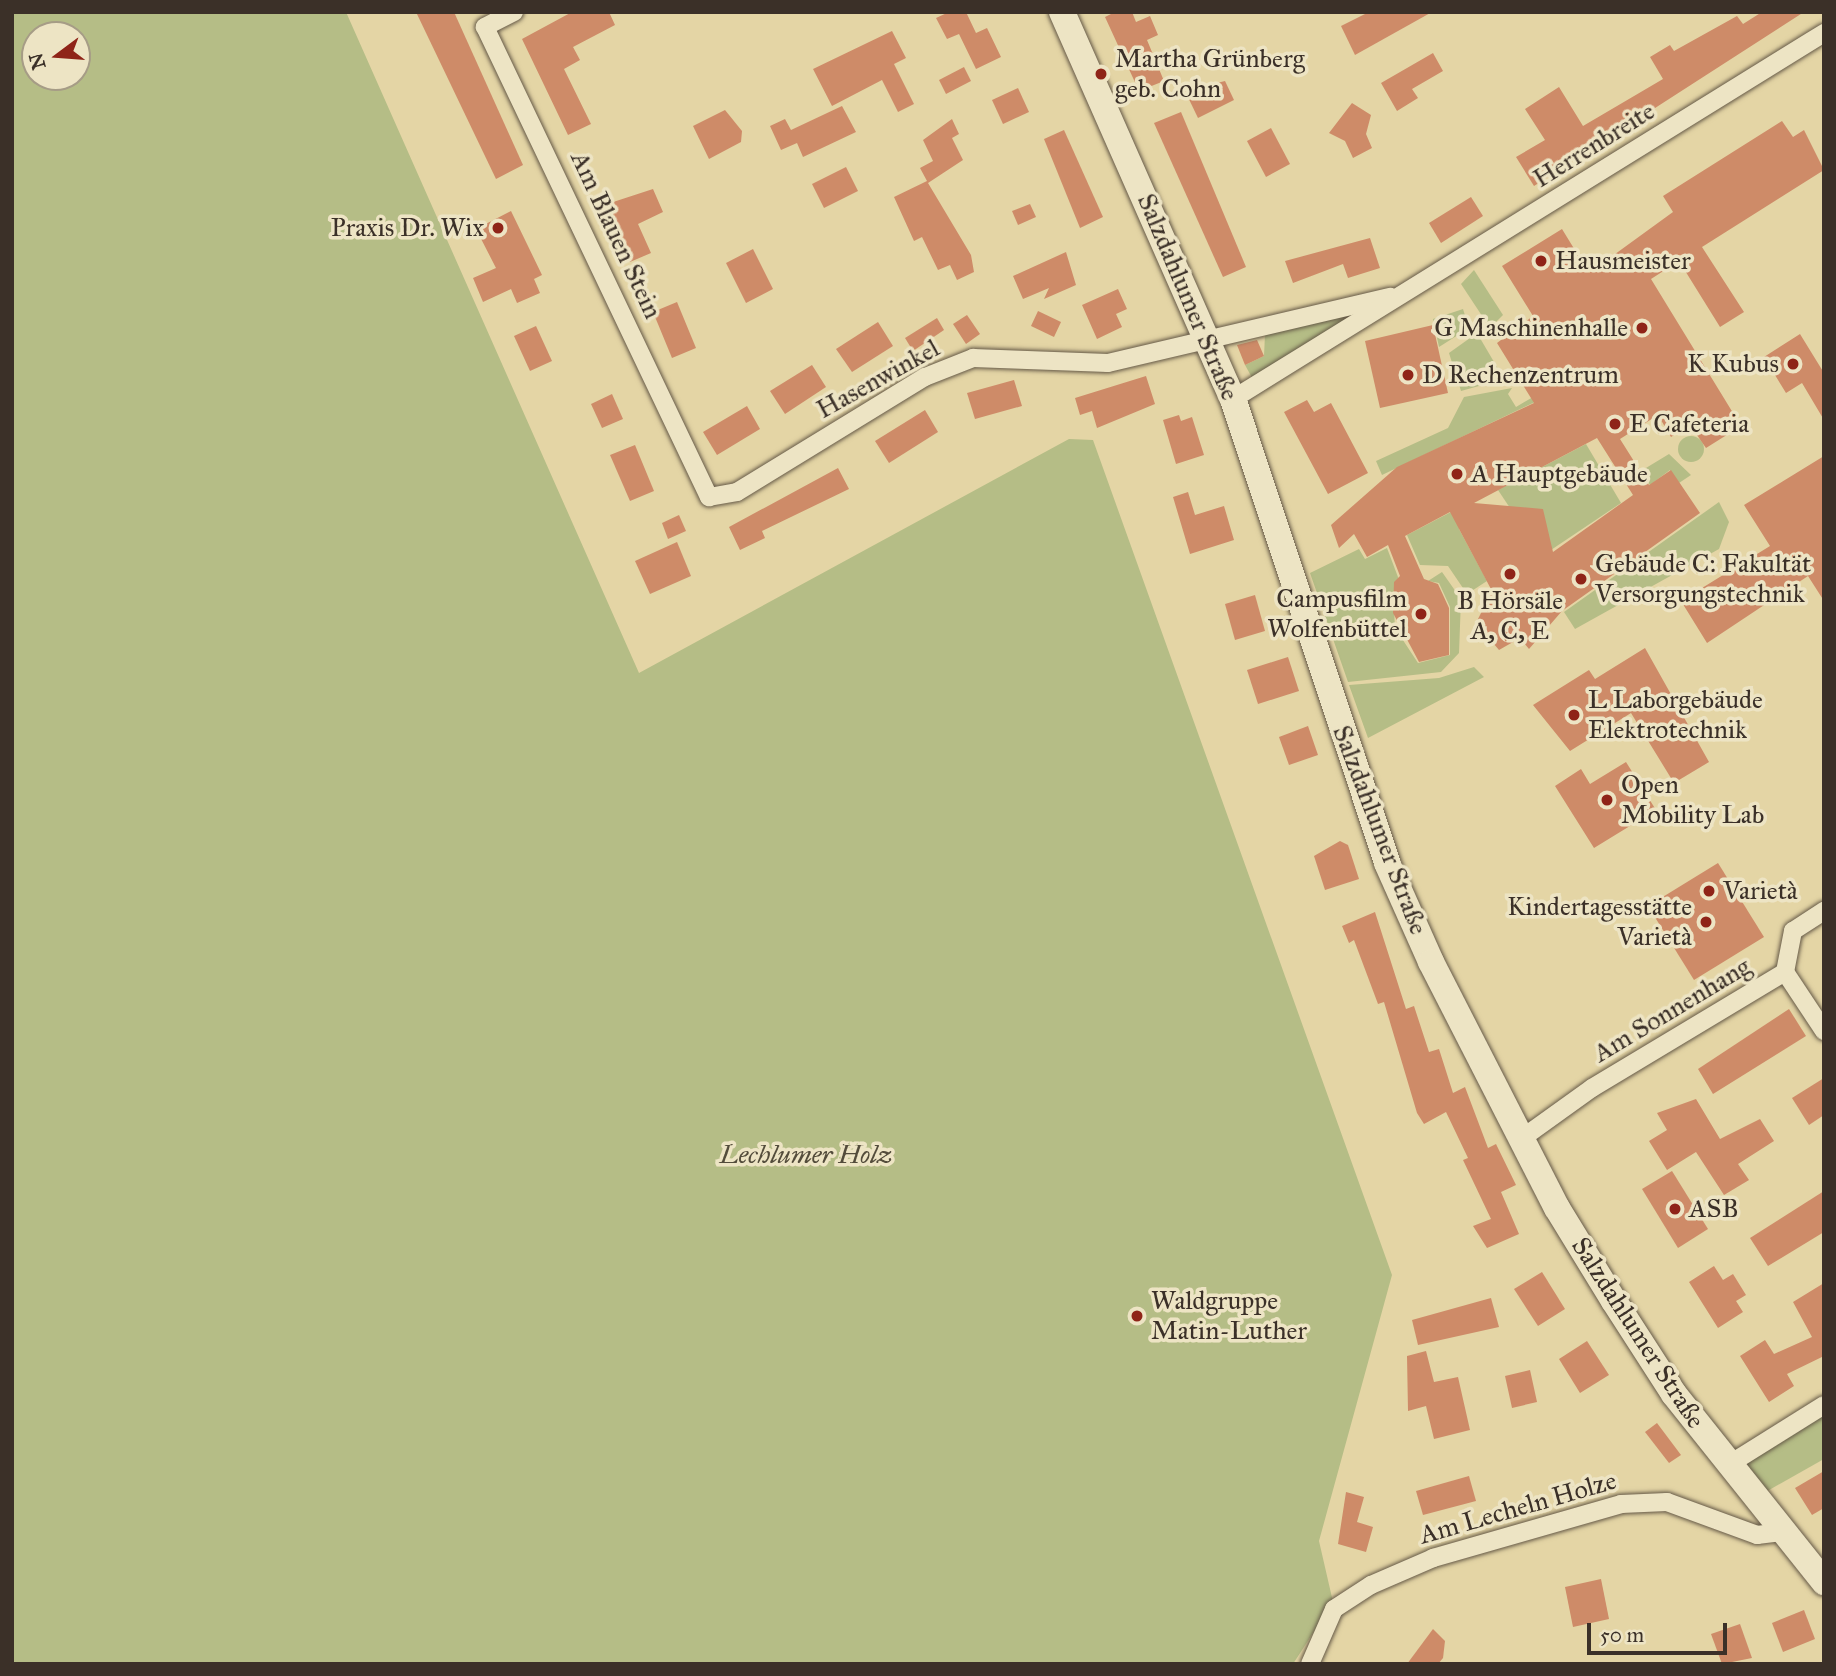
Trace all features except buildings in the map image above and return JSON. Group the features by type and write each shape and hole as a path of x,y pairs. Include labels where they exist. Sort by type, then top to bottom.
{"main road":[{"name":"Salzdahlumer Straße","path":"1062,12 1233,399 1387,863 1521,1139 1621,1313 1728,1465 1824,1582"}],"street":[{"name":"Am Blauen Stein","path":"514,12 481,20 709,496"},
{"name":"Herrenbreite","path":"1233,399 1390,297 1824,33"},
{"name":"Herrenbreite","path":"1208,338 1390,297"},
{"name":"Hasenwinkel","path":"709,496 737,492 925,377 973,358 1082,366 1173,351 1208,338"},
{"name":"Am Sonnenhang","path":"1521,1139 1592,1088 1785,972 1793,931 1824,911"},
{"path":"1785,972 1824,1031"},
{"path":"1728,1465 1824,1405"},
{"name":"Am Lecheln Holze","path":"1310,1664 1334,1609 1371,1585 1433,1558 1621,1504 1667,1502 1757,1535 1782,1532"}],"green space":[{"name":"Lechlumer Holz","path":"12,12 346,12 639,673 1069,439 1093,440 1392,1275 1319,1541 1333,1602 1293,1664 12,1664"},
{"path":"1474,270 1503,315 1490,328 1461,284"},
{"path":"1463,309 1469,328 1439,347 1433,319"},
{"path":"1348,314 1352,319 1255,383 1245,365 1264,356 1265,334"},
{"path":"1477,333 1504,379 1461,391 1449,353"},
{"path":"1512,388 1508,394 1516,407 1533,397 1535,402 1382,475 1376,461 1448,428 1464,397"},
{"path":"1691,436 1700,440 1704,449 1700,458 1691,462 1682,458 1678,449 1682,440"},
{"path":"1586,444 1621,503 1542,556 1498,490"},
{"path":"1669,454 1691,475 1679,483 1670,470 1650,485 1641,471"},
{"path":"1472,501 1459,529 1487,581 1467,594 1448,566 1420,565 1407,535"},
{"path":"1719,502 1729,522 1719,549 1575,629 1564,612"},
{"path":"1387,548 1401,585 1393,592 1395,628 1418,663 1450,655 1450,607 1439,583 1428,581 1442,572 1461,599 1459,653 1441,672 1348,682 1310,573 1359,549 1365,559"},
{"path":"1474,667 1484,677 1368,738 1349,685 1439,678"},
{"path":"1824,1408 1824,1459 1755,1498 1728,1465"}],"place":[{"name":"Martha Grünberg geb. Cohn","path":"1101,74"},
{"name":"Praxis Dr. Wix","path":"498,228"},
{"name":"Hausmeister","path":"1541,261"},
{"name":"G Maschinenhalle","path":"1642,328"},
{"name":"K Kubus","path":"1793,364"},
{"name":"D Rechenzentrum","path":"1408,375"},
{"name":"E Cafeteria","path":"1615,424"},
{"name":"A Hauptgebäude","path":"1457,474"},
{"name":"B Hörsäle A, C, E","path":"1510,574"},
{"name":"Gebäude C: Fakultät Versorgungstechnik","path":"1581,579"},
{"name":"Campusfilm Wolfenbüttel","path":"1421,614"},
{"name":"L Laborgebäude Elektrotechnik","path":"1574,715"},
{"name":"Open Mobility Lab","path":"1607,800"},
{"name":"Varietà","path":"1709,891"},
{"name":"Kindertagesstätte Varietà","path":"1706,922"},
{"name":"ASB","path":"1675,1209"},
{"name":"Waldgruppe Matin-Luther","path":"1137,1316"}]}
